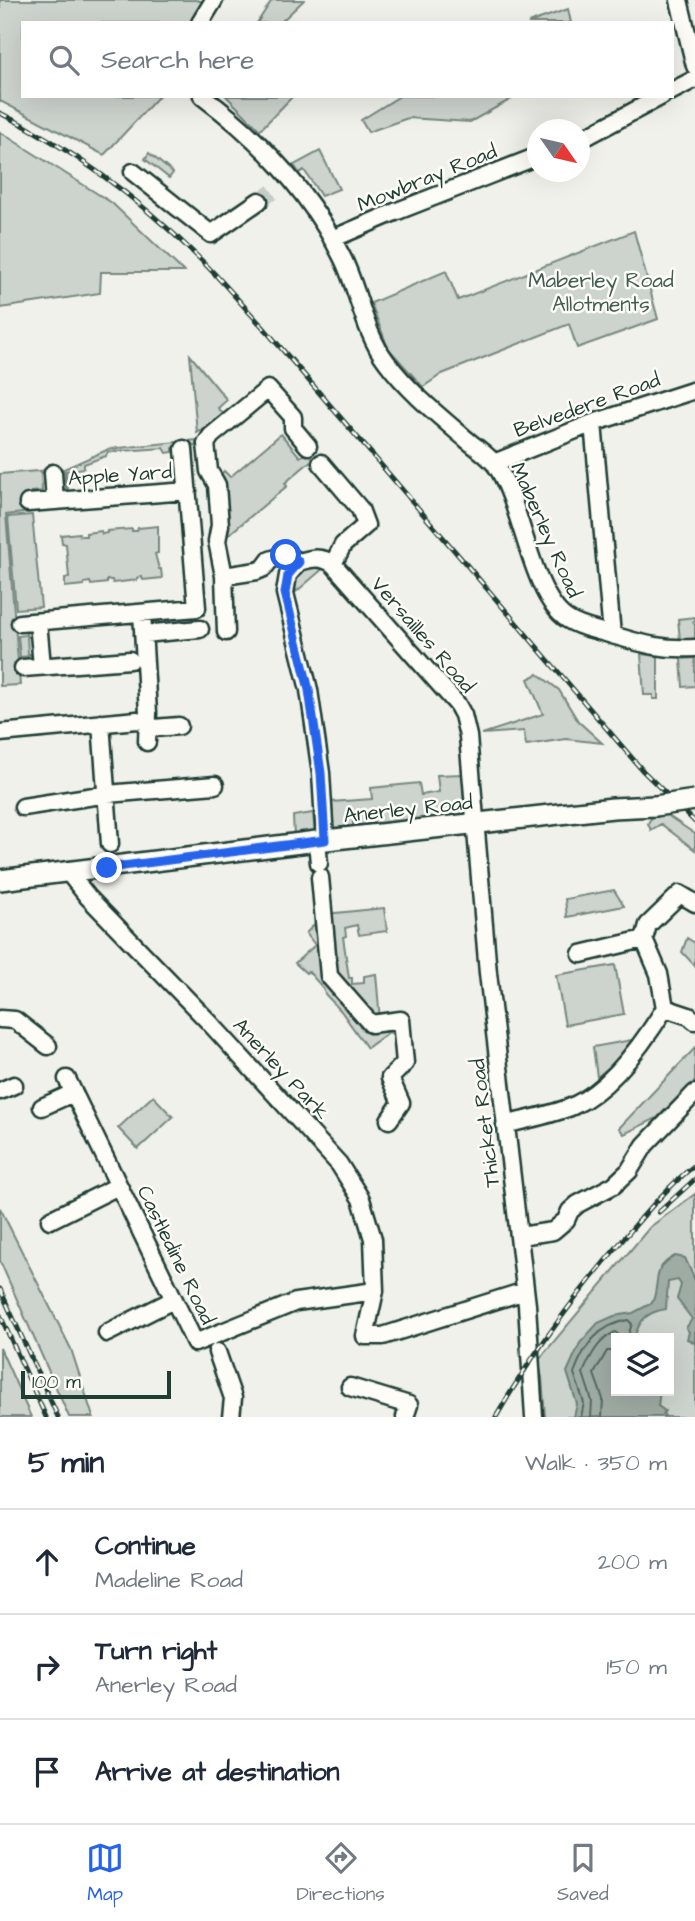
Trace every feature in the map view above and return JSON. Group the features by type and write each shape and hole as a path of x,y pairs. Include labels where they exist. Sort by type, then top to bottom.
{"main road":[{"name":"Anerley Road","path":"0,880 321,840 695,800"}],"street":[{"path":"202,21 214,0"},
{"path":"679,0 695,66"},
{"path":"674,90 695,79"},
{"name":"Maberley Road","path":"204,98 255,140 284,184 332,239 384,359 407,386 494,463 550,600 560,614 568,620 642,645 661,649 695,648"},
{"path":"590,134 658,98"},
{"name":"Mowbray Road","path":"332,239 527,160"},
{"path":"133,172 151,177 211,234 259,201"},
{"path":"226,632 222,582 224,576 217,541 220,525 218,485 208,471 206,444 211,436 268,389 293,417 293,428 309,446"},
{"name":"Belvedere Road","path":"494,463 593,423 695,390"},
{"path":"593,423 612,635"},
{"name":"Apple Yard","path":"20,624 89,611 142,613 197,608 185,538 188,491 184,449"},
{"path":"321,463 360,509 366,525 342,545 333,564 325,559 313,558 299,562 288,575 285,593 309,690 321,773 320,870 329,976 371,1024 401,1020"},
{"name":"Apple Yard","path":"52,472 55,501"},
{"name":"Apple Yard","path":"28,503 188,491"},
{"path":"224,576 257,571 264,568 270,560 286,555 299,562"},
{"name":"Versailles Road","path":"333,564 457,704 463,715 468,737 476,825"},
{"path":"142,613 147,741"},
{"path":"38,622 42,666"},
{"path":"143,634 200,629"},
{"path":"23,668 130,660"},
{"path":"0,733 138,720 147,722 154,728 179,726"},
{"path":"101,723 110,844"},
{"path":"23,807 107,794 215,785"},
{"name":"Thicket Road","path":"476,825 488,973 520,1236 534,1417"},
{"name":"Anerley Park","path":"68,872 88,897 340,1164 361,1199 373,1239 375,1291 365,1336 383,1336 525,1291"},
{"path":"505,1125 573,1106 587,1098 625,1062 665,1009 659,974 645,940 648,925 680,894 695,903"},
{"path":"581,954 645,940"},
{"path":"389,1119 401,1104 390,1078 405,1063 400,1003"},
{"path":"665,1009 689,1016 695,1021"},
{"path":"0,1019 15,1020 48,1046"},
{"name":"Castledine Road","path":"42,1107 70,1086 195,1342 296,1301 375,1291"},
{"path":"520,1236 553,1231 578,1204 614,1185 629,1171 645,1145 695,1093"},
{"path":"50,1220 118,1186"},
{"path":"107,1333 173,1300"},
{"path":"217,1352 233,1398 231,1417"},
{"path":"350,1387 409,1405 405,1417"}],"green space":[{"path":"0,0 204,2 193,21 21,21 21,98 157,98 104,155 0,101"},
{"path":"272,0 304,0 282,21 258,21"},
{"path":"568,9 571,21 534,21"},
{"path":"228,98 291,98 260,130"},
{"path":"397,98 513,98 470,122 408,118 368,132 361,120"},
{"path":"0,132 112,203 184,272 101,272 100,293 0,308"},
{"path":"320,151 339,189 321,196 304,170 299,173 294,165"},
{"path":"149,153 173,173 169,178 145,159"},
{"name":"Maberley Road Allotments","path":"634,231 658,319 577,348 569,324 442,374 423,387 388,348 371,303 446,271 458,300"},
{"path":"190,355 227,400 218,408 225,416 197,433"},
{"path":"281,434 300,457 308,452 313,459 285,483 287,486 227,536 220,475 224,471 230,477"},
{"path":"196,440 196,446 173,448 173,452 167,453 164,448 108,452 106,456 84,464 84,468 66,471 68,490 59,490 66,489 64,471 41,473 42,491 31,492 31,512 6,515 20,685 0,686 0,474 64,469 109,449"},
{"path":"32,515 41,607 16,609 8,517"},
{"path":"158,526 158,553 155,554 162,578 143,580 142,577 113,583 112,580 107,580 107,583 91,585 90,582 65,587 65,578 69,577 66,544 62,543 61,535 79,533 80,536 86,536 86,533 101,531 102,534 107,531 132,529 137,531 138,528"},
{"path":"325,567 296,592 297,576 308,568"},
{"path":"695,617 695,639 680,640 678,619"},
{"path":"25,628 32,630 34,636 27,637 28,654 34,654 35,659 32,663 31,656 20,657 18,636 26,635"},
{"path":"641,654 658,656 658,699 653,699 653,695 644,695"},
{"path":"695,658 695,686 683,687 681,659"},
{"path":"538,674 559,690 578,721 602,743 566,739 526,745 524,731 482,734 543,714 528,679"},
{"path":"463,774 464,815 359,825 359,822 353,822 353,826 332,828 331,802 372,799 371,788 419,783 421,795 439,792 437,775"},
{"path":"313,813 315,836 294,838 293,816"},
{"path":"667,815 695,834 695,850 661,824 651,830 648,824 651,819"},
{"path":"614,890 624,906 567,917 565,899"},
{"path":"384,908 387,931 359,935 357,925 345,928 346,936 343,937 352,984 364,983 364,976 376,974 380,1020 370,1019 331,975 326,914"},
{"path":"321,917 327,977 366,1022 393,1023 401,1031 392,1034 389,1032 367,1048 323,988 308,971 306,973 295,963 315,945 306,933"},
{"path":"687,938 695,943 695,966 682,952"},
{"path":"615,965 624,1014 565,1025 556,975"},
{"path":"632,1040 614,1063 597,1077 593,1047"},
{"path":"695,1048 695,1081 657,1118 624,1134 619,1128"},
{"path":"153,1096 173,1117 138,1149 118,1128"},
{"path":"695,1194 695,1417 545,1417 538,1362 650,1227"},
{"path":"0,1208 71,1349 93,1417 69,1417 0,1261"},
{"path":"0,1348 31,1417 0,1417"}],"water":[{"path":"675,1256 685,1258 695,1280 695,1343 687,1339 689,1332 686,1328 692,1319 677,1299 681,1285 678,1280 668,1282 666,1309 645,1317 636,1333 611,1333 611,1396 659,1396 658,1406 665,1411 663,1414 666,1417 574,1417 577,1404 567,1372 580,1343 598,1323 614,1316 633,1313 652,1303 659,1271"}],"tunnel":[{"path":"259,201 278,188"}],"railway":[{"path":"0,113 54,143 105,177 176,236 206,265 263,327 643,771 695,822"},
{"path":"496,1417 554,1326 587,1284 656,1202 695,1165"},
{"path":"659,1212 695,1179"},
{"path":"0,1289 58,1417"},
{"path":"0,1315 46,1417"}],"route":[{"path":"107,868 325,840 321,773 309,690 285,593 288,575 299,562 286,555"}]}
